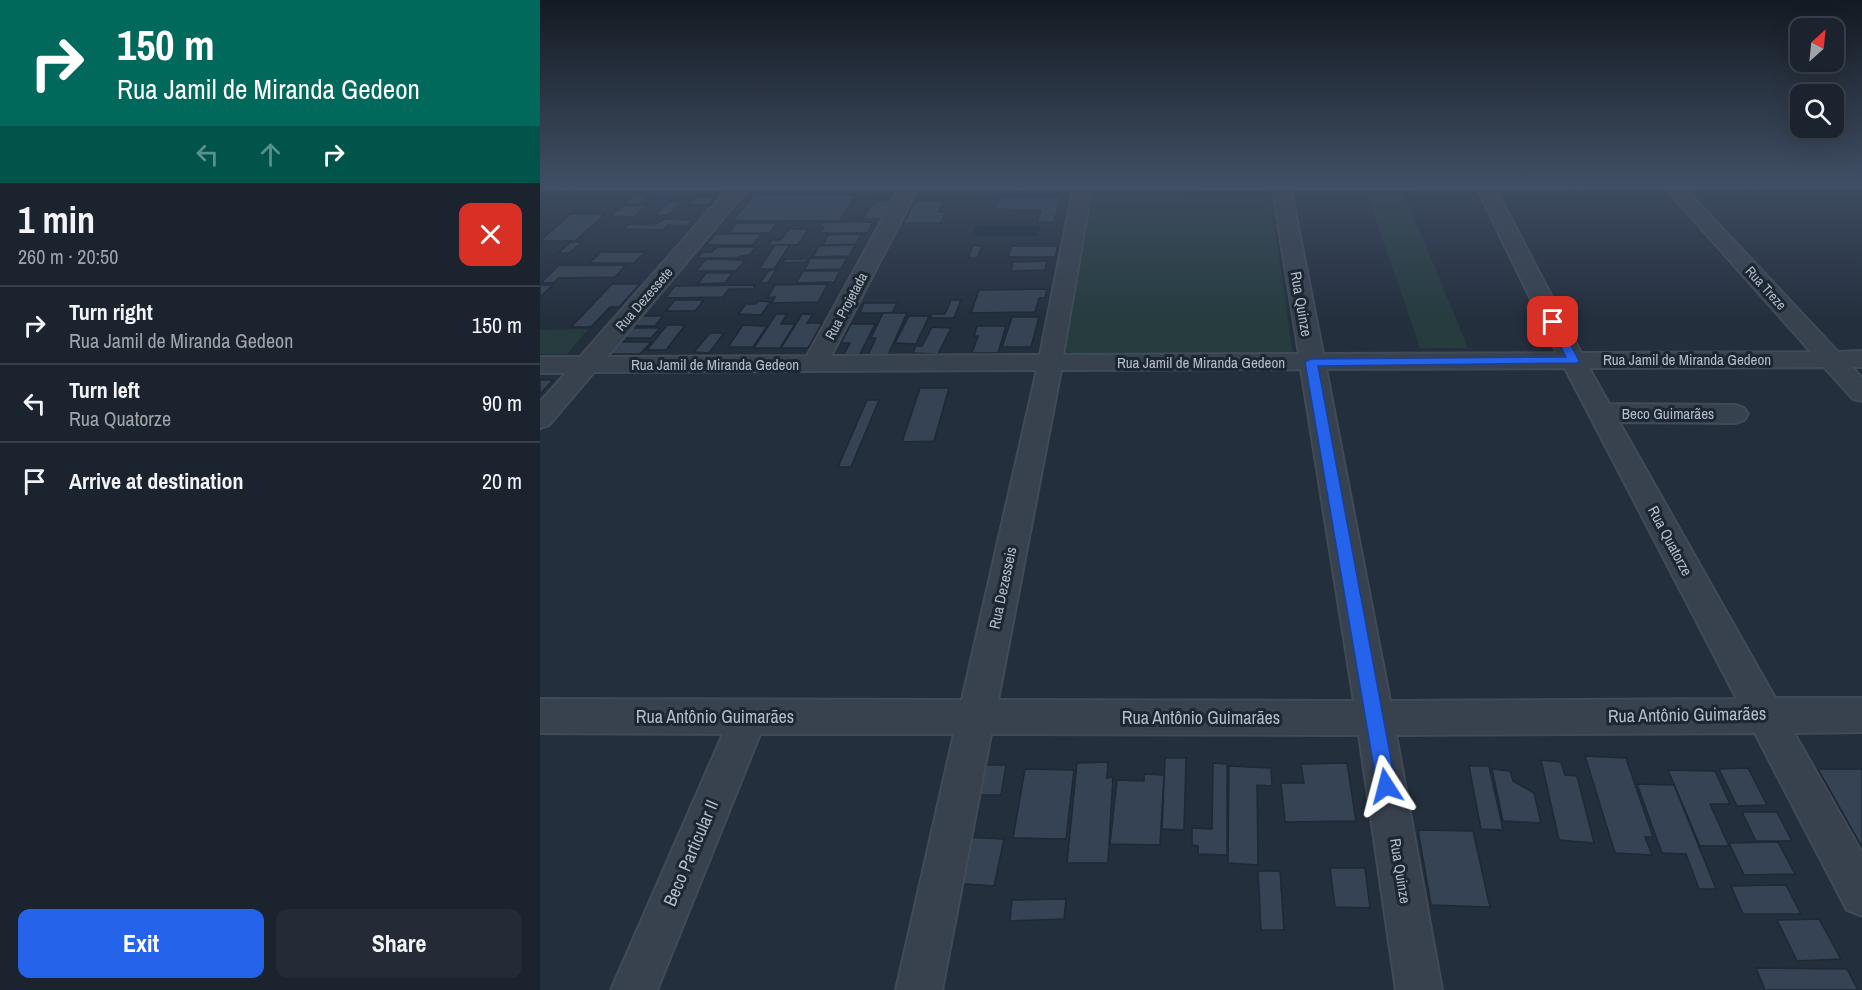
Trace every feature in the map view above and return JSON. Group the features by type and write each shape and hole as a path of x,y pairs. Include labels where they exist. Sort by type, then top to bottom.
{"street":[{"name":"Rua Dezessete","path":"540,419 708,225"},
{"name":"Rua Projetada","path":"815,364 889,225"},
{"name":"Rua Dezesseis","path":"919,990 1050,364 1075,225"},
{"name":"Rua Quinze","path":"1288,225 1375,718 1419,990"},
{"name":"Rua Quatorze","path":"1505,225 1573,361 1862,895"},
{"name":"Rua Treze","path":"1709,225 1862,393"},
{"name":"Rua Jamil de Miranda Gedeon","path":"540,365 1862,359"},
{"name":"Beco Guimarães","path":"1601,413 1735,414"},
{"name":"Rua Antônio Guimarães","path":"540,716 1375,718 1862,715"},
{"name":"Beco Particular II","path":"633,990 749,717"}],"green space":[{"path":"1086,225 1274,225 1293,354 1057,357"},
{"path":"1378,225 1417,225 1468,348 1420,348"},
{"path":"588,329 567,354 540,354 540,330"}],"water":[{"path":"976,226 1040,227 1038,236 972,236"}],"building":[{"path":"558,225 593,225 575,241 540,241"},
{"path":"628,225 668,225 664,230 623,229"},
{"path":"735,225 775,225 770,233 728,233"},
{"path":"871,225 867,233 820,233 824,227 819,227"},
{"path":"789,229 808,229 798,245 768,245 772,240 781,240"},
{"path":"715,234 761,234 753,245 706,245"},
{"path":"861,234 856,244 823,245 828,235"},
{"path":"571,242 582,242 569,253 558,253"},
{"path":"775,245 790,245 774,269 759,269"},
{"path":"855,245 849,256 813,257 819,246"},
{"path":"973,245 982,246 977,258 968,258"},
{"path":"1012,246 1058,246 1055,257 1008,257"},
{"path":"717,247 756,247 749,255 738,258 697,258 703,252 712,252"},
{"path":"601,252 645,252 634,263 589,263"},
{"path":"811,258 847,258 841,269 804,270"},
{"path":"706,259 745,260 736,271 696,271"},
{"path":"785,259 808,259 806,262 782,263"},
{"path":"1047,261 1045,270 1011,271 1013,262"},
{"path":"559,265 626,265 615,277 559,278 553,283 541,283"},
{"path":"769,270 776,270 768,283 760,283"},
{"path":"803,271 840,271 834,282 796,283"},
{"path":"706,273 732,273 725,283 698,284"},
{"path":"612,284 640,284 619,307 610,307 591,327 571,327"},
{"path":"828,284 818,302 772,303 775,297 767,298 775,285"},
{"path":"540,285 553,285 540,297"},
{"path":"755,285 753,289 729,289 723,297 665,298 675,286"},
{"path":"1047,289 1045,298 1039,298 1035,312 971,313 979,290"},
{"path":"675,300 704,300 695,311 666,311"},
{"path":"951,300 961,300 954,318 930,318 932,314 945,314"},
{"path":"758,301 770,302 761,315 738,314 746,304 756,304"},
{"path":"864,303 897,303 892,313 860,313"},
{"path":"883,313 907,313 888,355 868,355 876,338 871,338"},
{"path":"776,314 787,314 781,324 795,324 780,348 754,348"},
{"path":"802,314 813,314 807,323 822,323 808,348 781,348"},
{"path":"640,316 663,316 655,326 631,326"},
{"path":"909,316 929,316 916,344 895,343"},
{"path":"1012,317 1039,317 1031,347 1002,347"},
{"path":"851,324 875,324 858,358 842,358 850,343 841,343"},
{"path":"667,325 685,325 666,350 647,350"},
{"path":"743,325 767,326 753,347 728,347"},
{"path":"977,326 1006,326 998,353 972,353 978,336 974,336"},
{"path":"932,327 951,328 938,354 913,353 916,346 922,346"},
{"path":"631,328 660,328 651,338 622,338"},
{"path":"710,333 724,333 709,353 694,352"},
{"path":"621,342 651,342 640,354 610,354"},
{"path":"540,380 553,380 540,394"},
{"path":"920,388 949,388 934,441 902,442"},
{"path":"867,400 879,400 851,467 838,467"},
{"path":"1585,756 1626,758 1653,837 1645,837 1652,855 1615,853"},
{"path":"1165,758 1186,758 1184,830 1162,829"},
{"path":"1541,760 1561,762 1565,775 1577,776 1594,843 1559,840"},
{"path":"1108,762 1107,778 1113,777 1108,863 1067,863 1077,763"},
{"path":"1213,763 1227,764 1227,855 1198,854 1198,846 1192,845 1192,828 1212,829"},
{"path":"1347,763 1356,821 1285,822 1281,783 1304,783 1301,764"},
{"path":"980,765 1006,765 1001,795 974,795"},
{"path":"1229,766 1271,768 1272,786 1257,785 1258,865 1228,863"},
{"path":"1469,766 1489,766 1503,830 1481,829"},
{"path":"1748,768 1767,805 1737,806 1719,769"},
{"path":"1025,769 1074,770 1066,839 1013,838"},
{"path":"1492,769 1510,771 1513,781 1534,793 1541,823 1503,821"},
{"path":"1818,769 1862,769 1862,847"},
{"path":"1668,770 1715,771 1730,804 1710,804 1729,846 1700,846"},
{"path":"1144,774 1164,775 1160,845 1110,844 1117,780 1144,781"},
{"path":"1637,784 1674,785 1716,889 1699,889 1686,854 1662,853"},
{"path":"1742,812 1777,812 1792,841 1756,841"},
{"path":"1418,830 1473,831 1490,907 1431,905"},
{"path":"963,837 1004,839 994,886 952,883"},
{"path":"1778,842 1795,874 1744,875 1729,843"},
{"path":"1330,868 1365,868 1370,908 1335,907"},
{"path":"1258,871 1280,871 1284,930 1261,930"},
{"path":"1786,885 1801,914 1743,914 1731,886"},
{"path":"1066,899 1064,919 1010,921 1012,900"},
{"path":"1819,919 1841,959 1797,961 1777,920"},
{"path":"1756,968 1847,969 1858,990 1765,990"}],"route":[{"path":"1386,786 1311,362 1573,361 1553,322"}]}
